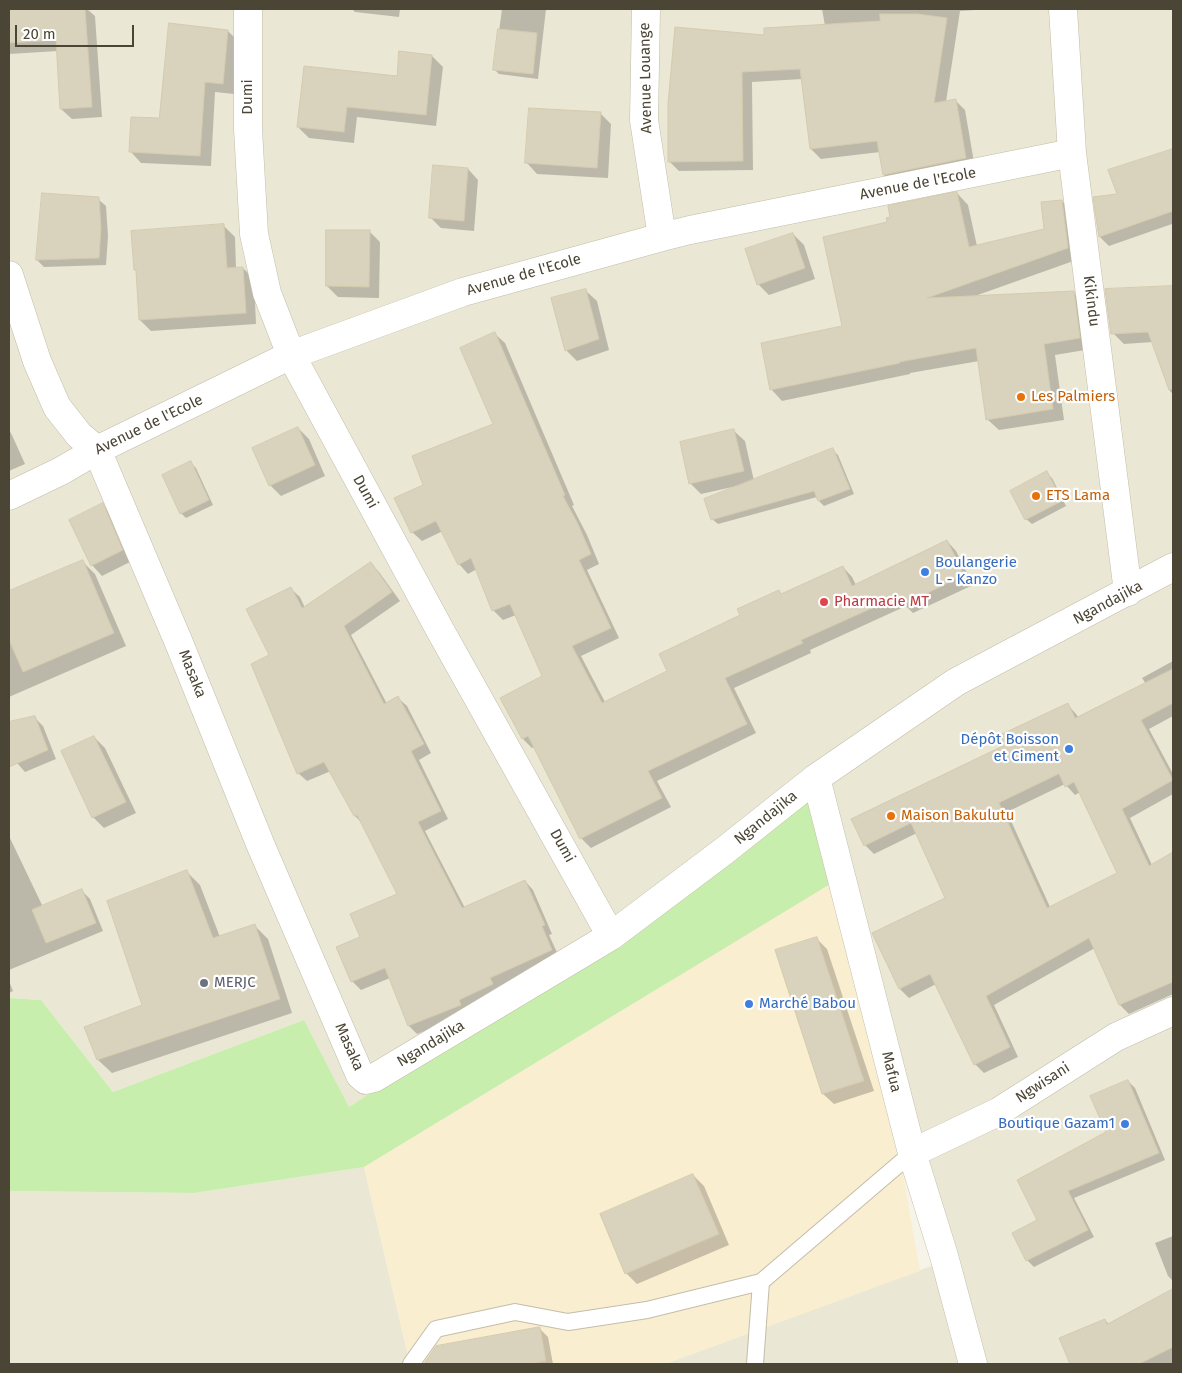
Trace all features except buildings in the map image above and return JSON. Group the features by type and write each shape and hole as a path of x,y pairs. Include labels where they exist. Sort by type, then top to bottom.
{"street":[{"name":"Dumi","path":"248,9 248,129 254,234 267,293 291,355 611,936"},
{"name":"Avenue Louange","path":"646,9 644,120 662,237"},
{"name":"Kikindu","path":"1063,9 1072,153 1128,592"},
{"name":"Avenue de l'Ecole","path":"9,496 61,471 97,450 291,355 463,292 662,237 1072,153"},
{"name":"Masaka","path":"9,275 37,361 58,407 80,435 97,450 179,643 261,846 360,1075 366,1080"},
{"name":"Ngandajika","path":"366,1080 374,1078 611,936 724,851 816,778 956,682 1173,567"},
{"name":"Mafua","path":"816,778 912,1153 944,1256 973,1364"},
{"name":"Ngwisani","path":"912,1153 998,1112 1116,1036 1173,1011"}],"lane":[{"path":"411,1364 436,1329 515,1312 568,1322 647,1310 761,1282 912,1153"},
{"path":"755,1364 761,1282"}],"shaded area":[{"path":"9,9 1173,9 1173,1364 665,1364 945,1261 912,1153 611,936 349,1107 304,1020 113,1092 41,1000 9,998"},
{"name":"Marché Babou","path":"835,881 895,1128 920,1271 665,1364 410,1364 364,1167"},
{"path":"364,1167 410,1364 9,1364 9,1191 194,1193"}],"green space":[{"path":"816,778 835,881 364,1167 194,1193 9,1191 9,998 41,1000 113,1092 304,1020 349,1107 611,936"}],"place":[{"name":"Les Palmiers","path":"1021,397"},
{"name":"ETS Lama","path":"1036,496"},
{"name":"Boulangerie L - Kanzo","path":"925,572"},
{"name":"Pharmacie MT","path":"824,602"},
{"name":"Dépôt Boisson et Ciment","path":"1069,749"},
{"name":"Maison Bakulutu","path":"891,816"},
{"name":"MERJC","path":"204,983"},
{"name":"Marché Babou","path":"749,1004"},
{"name":"Boutique Gazam1","path":"1125,1124"}]}
